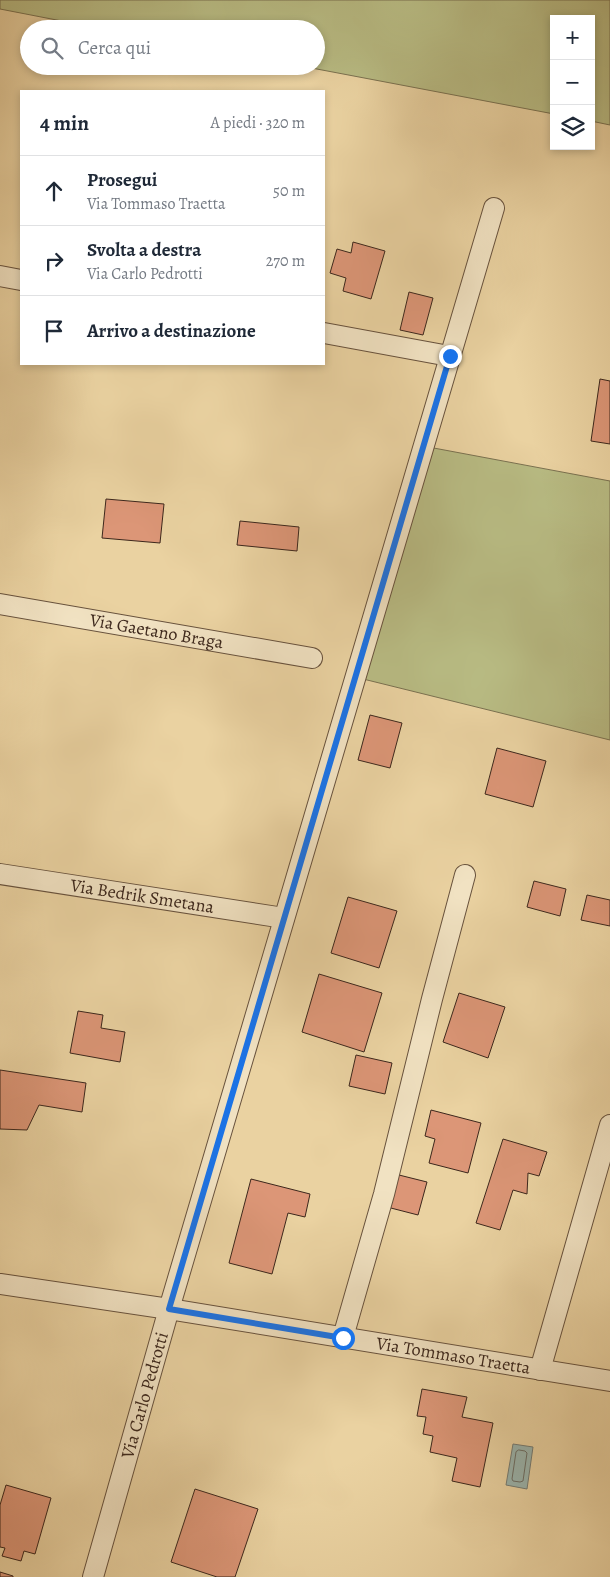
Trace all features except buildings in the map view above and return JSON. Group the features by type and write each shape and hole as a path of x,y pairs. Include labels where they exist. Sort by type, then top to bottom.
{"street":[{"name":"Via Carlo Pedrotti","path":"93,1577 169,1309 494,208"},
{"path":"0,276 20,280"},
{"path":"325,333 450,356"},
{"name":"Via Gaetano Braga","path":"0,604 312,658"},
{"name":"Via Bedrik Smetana","path":"0,874 284,918"},
{"path":"343,1338 384,1194 465,875"},
{"path":"540,1370 610,1125"},
{"name":"Via Tommaso Traetta","path":"0,1284 169,1309 610,1381"}],"green space":[{"path":"0,0 610,0 610,125 595,122 595,15 550,15 550,113 325,71 325,20 57,20 0,9"},
{"path":"423,446 610,481 610,740 355,677"}],"water":[{"path":"513,1444 533,1447 527,1489 506,1485"}],"route":[{"path":"343,1338 169,1309 450,356"}]}
